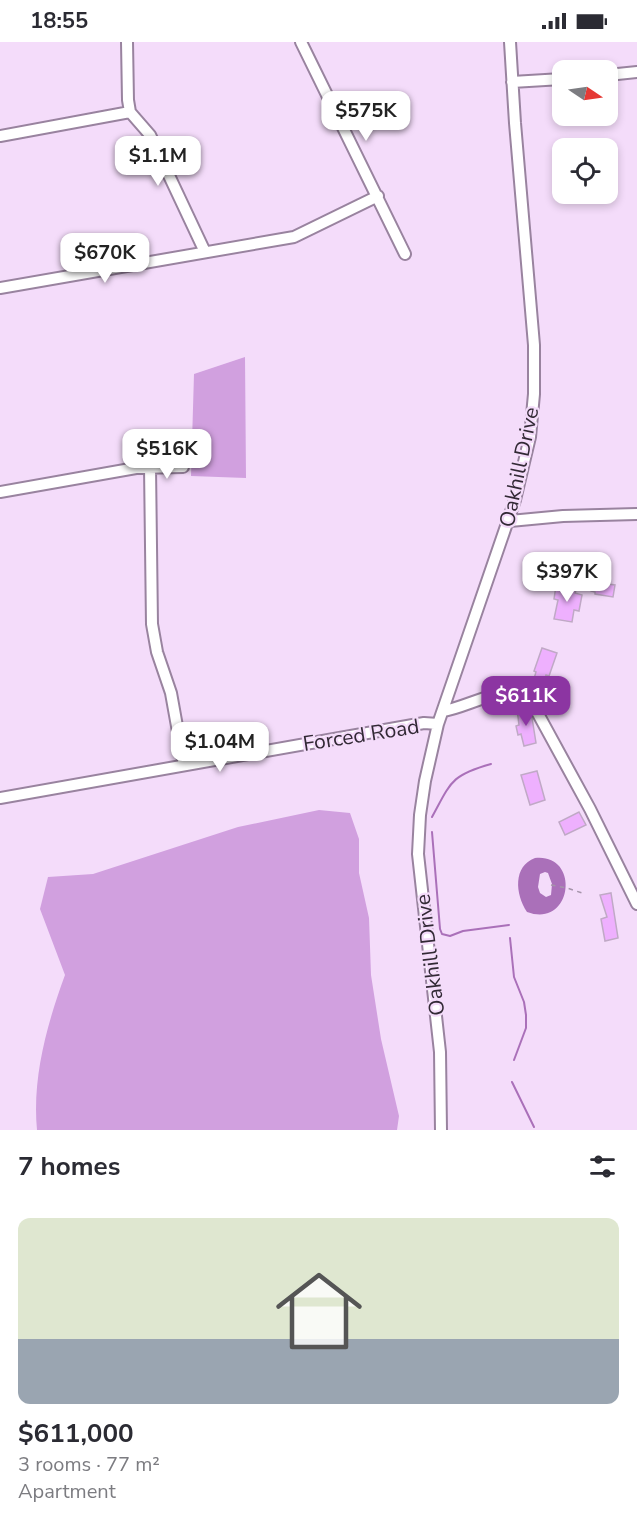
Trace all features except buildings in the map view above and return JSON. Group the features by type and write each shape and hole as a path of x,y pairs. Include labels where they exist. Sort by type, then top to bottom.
{"street":[{"path":"127,42 130,112 150,135 204,252"},
{"path":"301,42 405,254"},
{"name":"Oakhill Drive","path":"441,1130 442,1074 439,1035 418,841 425,781 438,724 510,521 530,437 535,375 510,42"},
{"path":"618,74 637,72"},
{"path":"512,82 552,80"},
{"path":"0,136 130,112"},
{"path":"0,288 300,235 378,196"},
{"path":"0,492 150,467 183,466"},
{"path":"150,467 152,624 157,652 171,693 183,765"},
{"path":"510,521 562,516 637,514"},
{"path":"443,711 458,709 503,692 516,692 526,696 537,709 637,904"},
{"name":"Forced Road","path":"0,798 424,723 438,724"}],"path":[{"path":"551,885 582,893"}],"shaded area":[{"path":"245,357 246,478 191,476 194,374"},
{"path":"319,810 350,813 359,839 359,873 369,918 371,975 381,1039 399,1116 397,1130 37,1130 37,1091 42,1051 65,975 40,909 48,877 93,874 238,827"},
{"path":"535,858 550,860 560,867 565,877 566,890 562,901 554,910 542,914 527,912 523,905 518,881 523,867","holes":["548,873 552,884 551,895 546,897 540,893 538,887 540,874"]}],"waterway":[{"path":"432,817 448,788 460,776 491,764"},
{"path":"432,832 442,934 450,936 463,931 509,925"},
{"path":"510,938 514,977 524,1002 526,1015 526,1028 514,1060"},
{"path":"512,1082 534,1127"}]}
